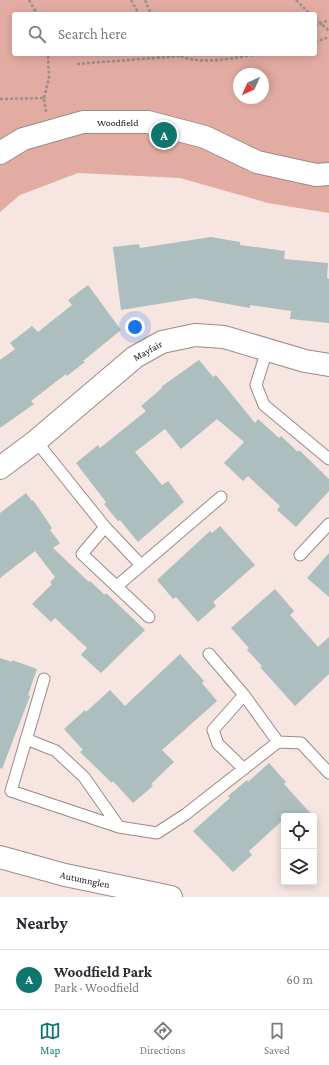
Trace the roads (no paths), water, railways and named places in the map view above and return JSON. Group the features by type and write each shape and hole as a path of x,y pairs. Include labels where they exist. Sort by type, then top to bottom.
{"street":[{"name":"Woodfield","path":"0,153 23,140 83,122 148,122 205,137 257,162 316,175 329,174"},
{"name":"Mayfair","path":"0,468 36,441 135,357 162,342 195,335 224,337 305,361 329,365"},
{"name":"Autumnglen","path":"0,857 65,875 171,897"}],"lane":[{"path":"267,350 256,385 264,405 329,459"},
{"path":"36,441 105,527 141,566"},
{"path":"117,586 221,497"},
{"path":"300,555 329,524"},
{"path":"105,527 82,554 150,617"},
{"path":"209,654 244,695 278,742"},
{"path":"44,679 11,791 119,827 157,833 186,814 278,742 301,743 329,773"},
{"path":"244,695 214,730 218,744 244,769"},
{"path":"26,739 56,751 84,777 119,827"}],"place":[{"name":"Woodfield Park","path":"164,135"}]}
